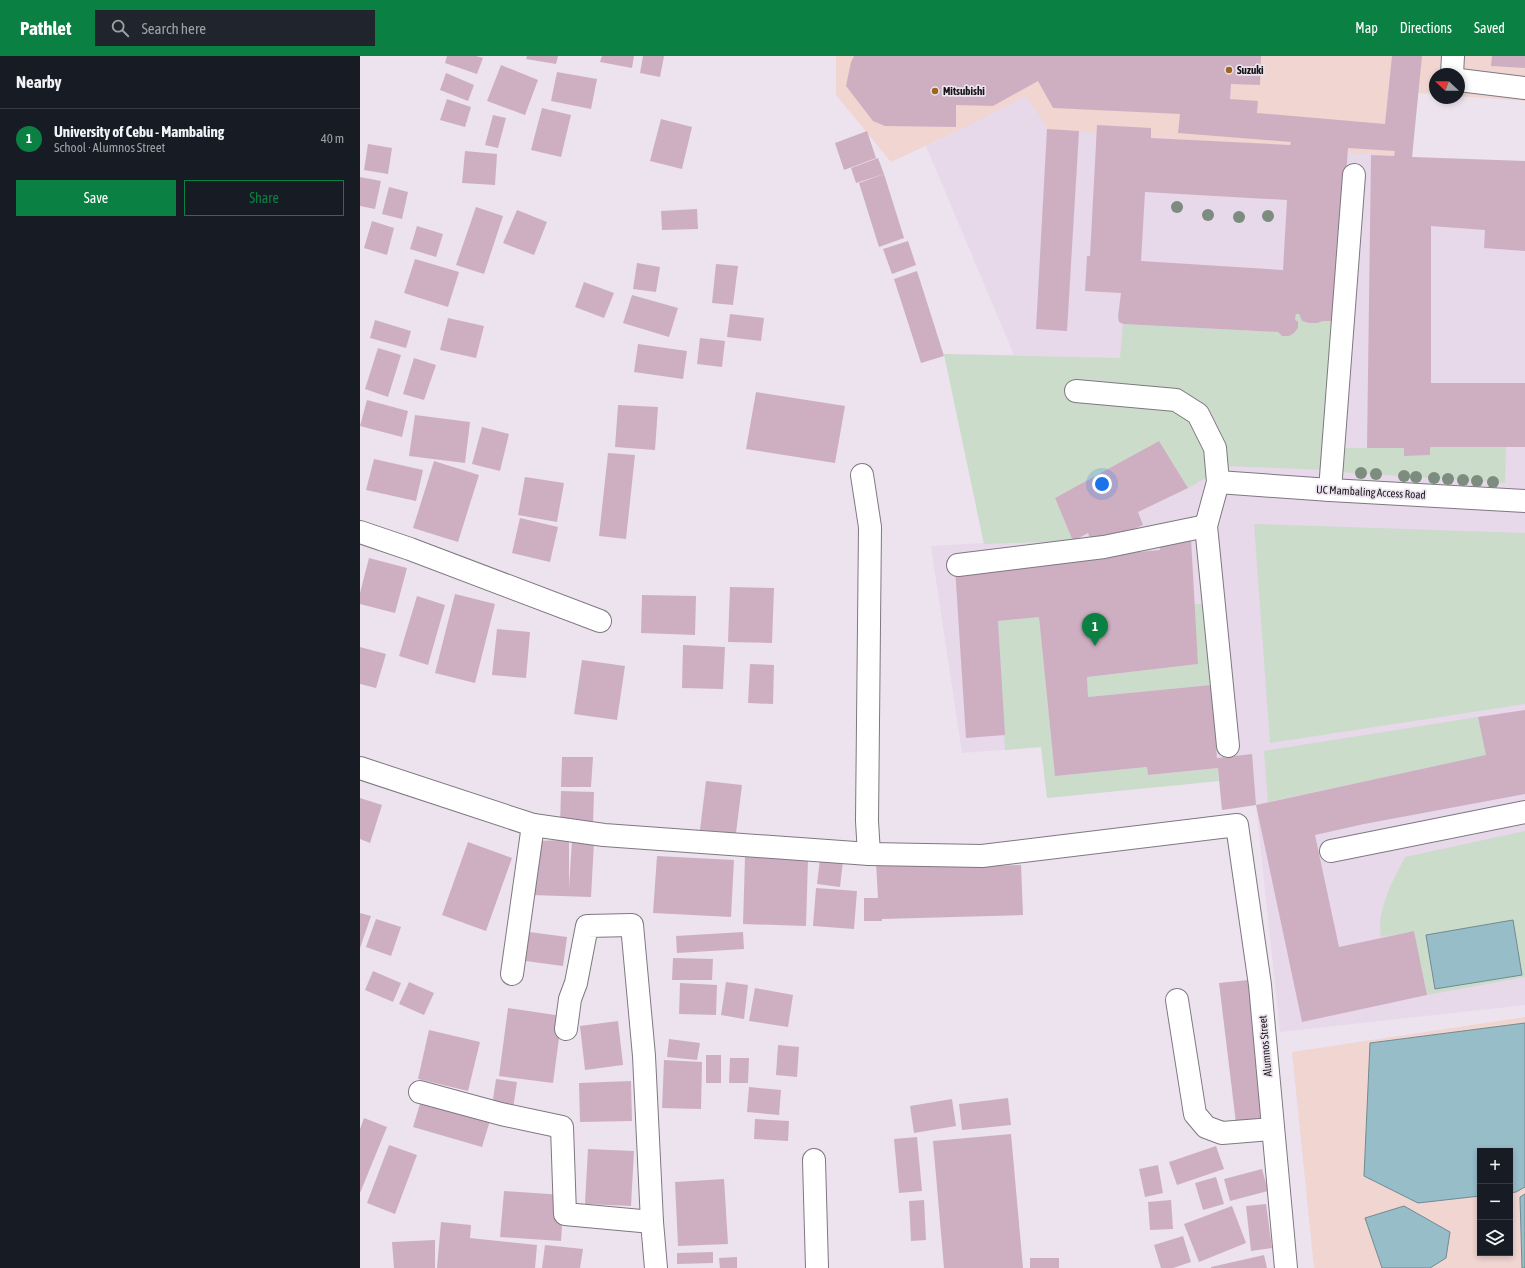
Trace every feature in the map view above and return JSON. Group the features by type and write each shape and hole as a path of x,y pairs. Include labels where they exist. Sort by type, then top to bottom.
{"street":[{"path":"1452,68 1453,56"},
{"path":"1465,81 1525,88"},
{"path":"1330,490 1354,175"},
{"path":"1076,391 1176,400 1198,414 1215,448 1218,482 1206,526 1228,746"},
{"path":"360,768 533,825 604,835 869,854 867,820 870,527 862,475"},
{"name":"UC Mambaling Access Road","path":"1218,482 1525,501"},
{"path":"958,565 1104,547 1206,526"},
{"path":"360,532 410,549 600,621"},
{"path":"1331,851 1525,812"},
{"path":"512,974 533,825"},
{"name":"Alumnos Street","path":"869,854 982,856 1237,825 1260,985 1286,1268"},
{"path":"566,1028 570,999 576,984 587,926 632,925 644,1056 652,1222 656,1268"},
{"path":"1177,1000 1196,1114 1206,1127 1222,1133 1273,1129"},
{"path":"420,1092 501,1114 562,1127 565,1214 652,1222"},
{"path":"814,1160 817,1268"}],"shaded area":[{"path":"836,56 1525,56 1525,101 1465,96 1465,68 1429,68 1429,94 1418,93 1412,157 955,132 891,162 836,95"},
{"path":"1026,96 1048,129 1394,156 1525,162 1525,1005 1280,1032 1256,805 1222,810 1219,781 1047,798 1041,747 962,753 931,546 984,543 944,354 1014,355 926,146"},
{"path":"1525,1017 1525,1268 1314,1268 1292,1052"}],"green space":[{"path":"1296,314 1299,314 1302,321 1307,323 1336,321 1325,470 1228,466 1188,488 1159,441 1055,498 1073,541 984,544 944,354 1120,358 1123,324 1278,332 1282,336 1286,336 1296,331 1298,322 1295,319"},
{"path":"1430,447 1506,447 1505,483 1341,472 1343,448 1404,448 1404,456 1430,455"},
{"path":"1254,524 1525,533 1525,704 1270,743"},
{"path":"1194,604 1204,604 1211,685 1088,697 1087,677 1198,664"},
{"path":"1039,617 1055,776 1147,767 1148,775 1218,768 1219,781 1047,798 1041,747 1005,750 998,621"},
{"path":"1478,717 1488,755 1268,802 1264,751"},
{"path":"1525,831 1525,977 1427,995 1414,931 1381,937 1380,927 1383,906 1405,857"}],"water":[{"path":"1513,920 1522,975 1435,989 1426,935"},
{"path":"1525,1023 1525,1187 1513,1192 1513,1148 1477,1148 1477,1196 1418,1203 1364,1176 1370,1043"},
{"path":"1525,1194 1525,1268 1522,1268 1520,1197"},
{"path":"1404,1206 1450,1232 1446,1258 1430,1268 1382,1268 1365,1218"}],"building":[{"path":"447,56 476,56 483,58 477,74 445,63"},
{"path":"527,56 558,56 556,64 526,59"},
{"path":"602,56 634,56 632,68 600,62"},
{"path":"643,56 664,56 660,77 640,73"},
{"path":"854,56 1261,56 1260,85 1231,84 1230,99 1258,101 1257,113 1385,124 1392,56 1422,56 1412,157 1525,161 1525,251 1484,248 1485,230 1431,226 1431,383 1525,383 1525,447 1430,447 1430,455 1404,456 1404,448 1367,448 1371,155 1394,156 1395,151 1348,148 1336,321 1309,323 1302,321 1299,314 1296,314 1295,319 1298,322 1298,328 1289,336 1282,336 1278,332 1123,324 1119,322 1118,317 1121,293 1085,291 1087,256 1090,256 1097,125 1151,128 1151,138 1290,145 1291,142 1178,133 1180,114 1053,108 1038,81 993,106 956,105 956,127 885,126 873,121 846,86 851,62","holes":["1145,192 1287,200 1283,270 1141,261"]},
{"path":"1492,56 1525,56 1525,68 1491,66"},
{"path":"501,65 538,80 525,115 487,101"},
{"path":"557,72 597,79 591,109 551,101"},
{"path":"446,73 474,85 468,101 440,90"},
{"path":"447,99 471,107 465,127 440,120"},
{"path":"542,108 571,115 561,157 531,150"},
{"path":"493,115 506,118 498,148 485,145"},
{"path":"661,119 692,127 682,169 650,161"},
{"path":"1047,129 1079,131 1067,331 1036,329"},
{"path":"867,131 876,158 844,170 835,143"},
{"path":"368,144 392,148 388,174 364,170"},
{"path":"465,151 497,154 495,185 462,183"},
{"path":"878,158 884,174 856,183 851,168"},
{"path":"884,174 904,238 879,247 859,183"},
{"path":"360,177 381,181 375,209 360,206"},
{"path":"389,187 408,192 402,219 382,214"},
{"path":"476,207 503,216 484,274 456,265"},
{"path":"697,209 698,229 662,230 661,211"},
{"path":"517,210 547,222 534,255 503,243"},
{"path":"372,221 394,228 387,255 364,248"},
{"path":"417,226 443,234 436,257 410,249"},
{"path":"908,241 916,265 892,274 883,249"},
{"path":"415,259 459,272 448,307 404,293"},
{"path":"637,263 660,267 656,292 633,289"},
{"path":"716,264 738,266 733,305 712,303"},
{"path":"917,271 944,356 921,363 894,279"},
{"path":"584,282 614,293 604,318 575,307"},
{"path":"632,295 678,308 669,337 623,323"},
{"path":"730,314 764,318 761,341 727,337"},
{"path":"448,318 484,326 476,358 440,350"},
{"path":"375,320 411,331 406,348 370,338"},
{"path":"700,338 725,341 722,367 697,364"},
{"path":"638,344 687,351 683,379 634,372"},
{"path":"378,348 401,355 388,397 365,389"},
{"path":"414,358 436,365 424,400 403,394"},
{"path":"756,392 845,406 835,463 746,449"},
{"path":"367,400 408,411 402,437 360,426"},
{"path":"618,405 658,407 655,450 615,447"},
{"path":"415,415 470,422 465,463 409,456"},
{"path":"482,427 509,434 500,471 472,464"},
{"path":"1159,441 1188,488 1138,512 1143,525 1093,546 1088,533 1073,541 1055,498"},
{"path":"608,453 635,455 626,539 599,536"},
{"path":"374,459 423,470 416,501 366,490"},
{"path":"434,461 479,475 458,542 413,528"},
{"path":"525,477 564,483 557,522 518,515"},
{"path":"520,518 558,527 550,562 512,553"},
{"path":"1191,539 1198,664 1087,677 1088,697 1211,685 1217,758 1252,754 1256,805 1222,810 1218,768 1148,775 1147,767 1055,776 1039,617 998,621 1005,735 966,738 955,568 1160,550 1159,542"},
{"path":"369,558 407,568 395,613 360,604 360,593"},
{"path":"730,587 774,588 772,643 728,642"},
{"path":"455,594 495,604 475,683 435,673"},
{"path":"642,595 696,596 695,635 641,633"},
{"path":"417,596 445,605 428,665 399,656"},
{"path":"497,629 530,632 526,678 492,675"},
{"path":"683,645 725,647 723,689 682,688"},
{"path":"360,647 386,654 376,688 360,684"},
{"path":"582,660 625,666 617,720 574,714"},
{"path":"750,664 774,665 773,704 748,703"},
{"path":"1525,710 1525,794 1364,824 1315,835 1339,947 1414,931 1427,995 1302,1022 1256,805 1486,755 1478,717"},
{"path":"562,757 593,757 591,787 561,787"},
{"path":"706,781 742,785 736,833 700,830"},
{"path":"561,791 594,792 593,825 560,825"},
{"path":"360,798 382,805 370,843 360,839"},
{"path":"569,840 569,888 572,840 594,842 591,897 531,895 531,841"},
{"path":"468,842 512,858 486,931 442,915"},
{"path":"657,856 734,860 731,917 653,913"},
{"path":"745,857 808,859 806,926 743,924"},
{"path":"820,859 843,861 840,887 817,884"},
{"path":"876,863 984,866 1021,865 1023,915 882,919 882,921 864,921 864,898 878,898"},
{"path":"816,888 857,891 854,929 813,926"},
{"path":"360,913 371,916 360,948"},
{"path":"376,919 401,927 391,956 366,947"},
{"path":"522,931 567,937 563,966 518,960"},
{"path":"743,932 744,949 677,953 676,936"},
{"path":"673,958 713,959 712,980 672,980"},
{"path":"373,971 401,983 393,1002 365,990"},
{"path":"1248,980 1266,1119 1236,1123 1219,983"},
{"path":"409,982 434,993 424,1015 399,1004"},
{"path":"726,982 748,985 744,1019 721,1015"},
{"path":"680,983 717,985 716,1015 679,1014"},
{"path":"755,988 793,995 788,1027 749,1021"},
{"path":"508,1008 562,1016 553,1083 499,1076"},
{"path":"618,1021 623,1065 585,1070 580,1026"},
{"path":"429,1030 480,1042 468,1091 418,1079"},
{"path":"669,1039 700,1043 697,1060 667,1057"},
{"path":"778,1045 799,1047 797,1077 776,1075"},
{"path":"706,1055 721,1055 721,1083 706,1083"},
{"path":"730,1058 749,1058 748,1083 729,1083"},
{"path":"664,1060 702,1062 701,1109 662,1108"},
{"path":"496,1079 517,1082 513,1109 492,1106"},
{"path":"631,1081 632,1121 580,1122 579,1083"},
{"path":"749,1087 781,1090 779,1115 747,1112"},
{"path":"423,1094 492,1114 482,1147 413,1127"},
{"path":"1008,1098 1011,1125 962,1130 959,1104"},
{"path":"952,1099 956,1126 914,1133 910,1106"},
{"path":"364,1118 387,1127 360,1193 360,1129"},
{"path":"755,1119 789,1121 788,1141 754,1139"},
{"path":"1011,1134 1023,1268 944,1268 933,1141"},
{"path":"917,1137 922,1191 899,1193 894,1139"},
{"path":"389,1145 417,1155 395,1214 367,1203"},
{"path":"1216,1146 1224,1169 1177,1185 1169,1162"},
{"path":"588,1149 634,1151 631,1206 585,1204"},
{"path":"1158,1165 1163,1193 1145,1197 1139,1169"},
{"path":"1262,1169 1268,1191 1230,1201 1224,1179"},
{"path":"1216,1177 1224,1204 1203,1210 1195,1183"},
{"path":"724,1179 728,1244 678,1246 675,1182"},
{"path":"504,1191 564,1195 561,1241 500,1237"},
{"path":"924,1200 926,1240 911,1241 909,1201"},
{"path":"1171,1200 1173,1229 1150,1230 1148,1202"},
{"path":"1266,1204 1272,1248 1251,1251 1246,1206"},
{"path":"1232,1206 1246,1243 1199,1262 1184,1224"},
{"path":"441,1222 471,1225 470,1238 537,1245 535,1268 437,1268"},
{"path":"1183,1236 1191,1262 1173,1268 1161,1268 1154,1245"},
{"path":"435,1240 435,1268 394,1268 392,1242"},
{"path":"545,1245 583,1249 580,1268 542,1268"},
{"path":"713,1252 713,1263 677,1264 677,1253"},
{"path":"1264,1255 1267,1268 1211,1268 1211,1267"},
{"path":"737,1257 737,1268 720,1268 719,1258"},
{"path":"1030,1258 1059,1258 1059,1268 1030,1268"}],"place":[{"name":"Suzuki","path":"1229,70"},
{"name":"Mitsubishi","path":"935,91"},
{"name":"University of Cebu - Mambaling","path":"1095,646"}]}
